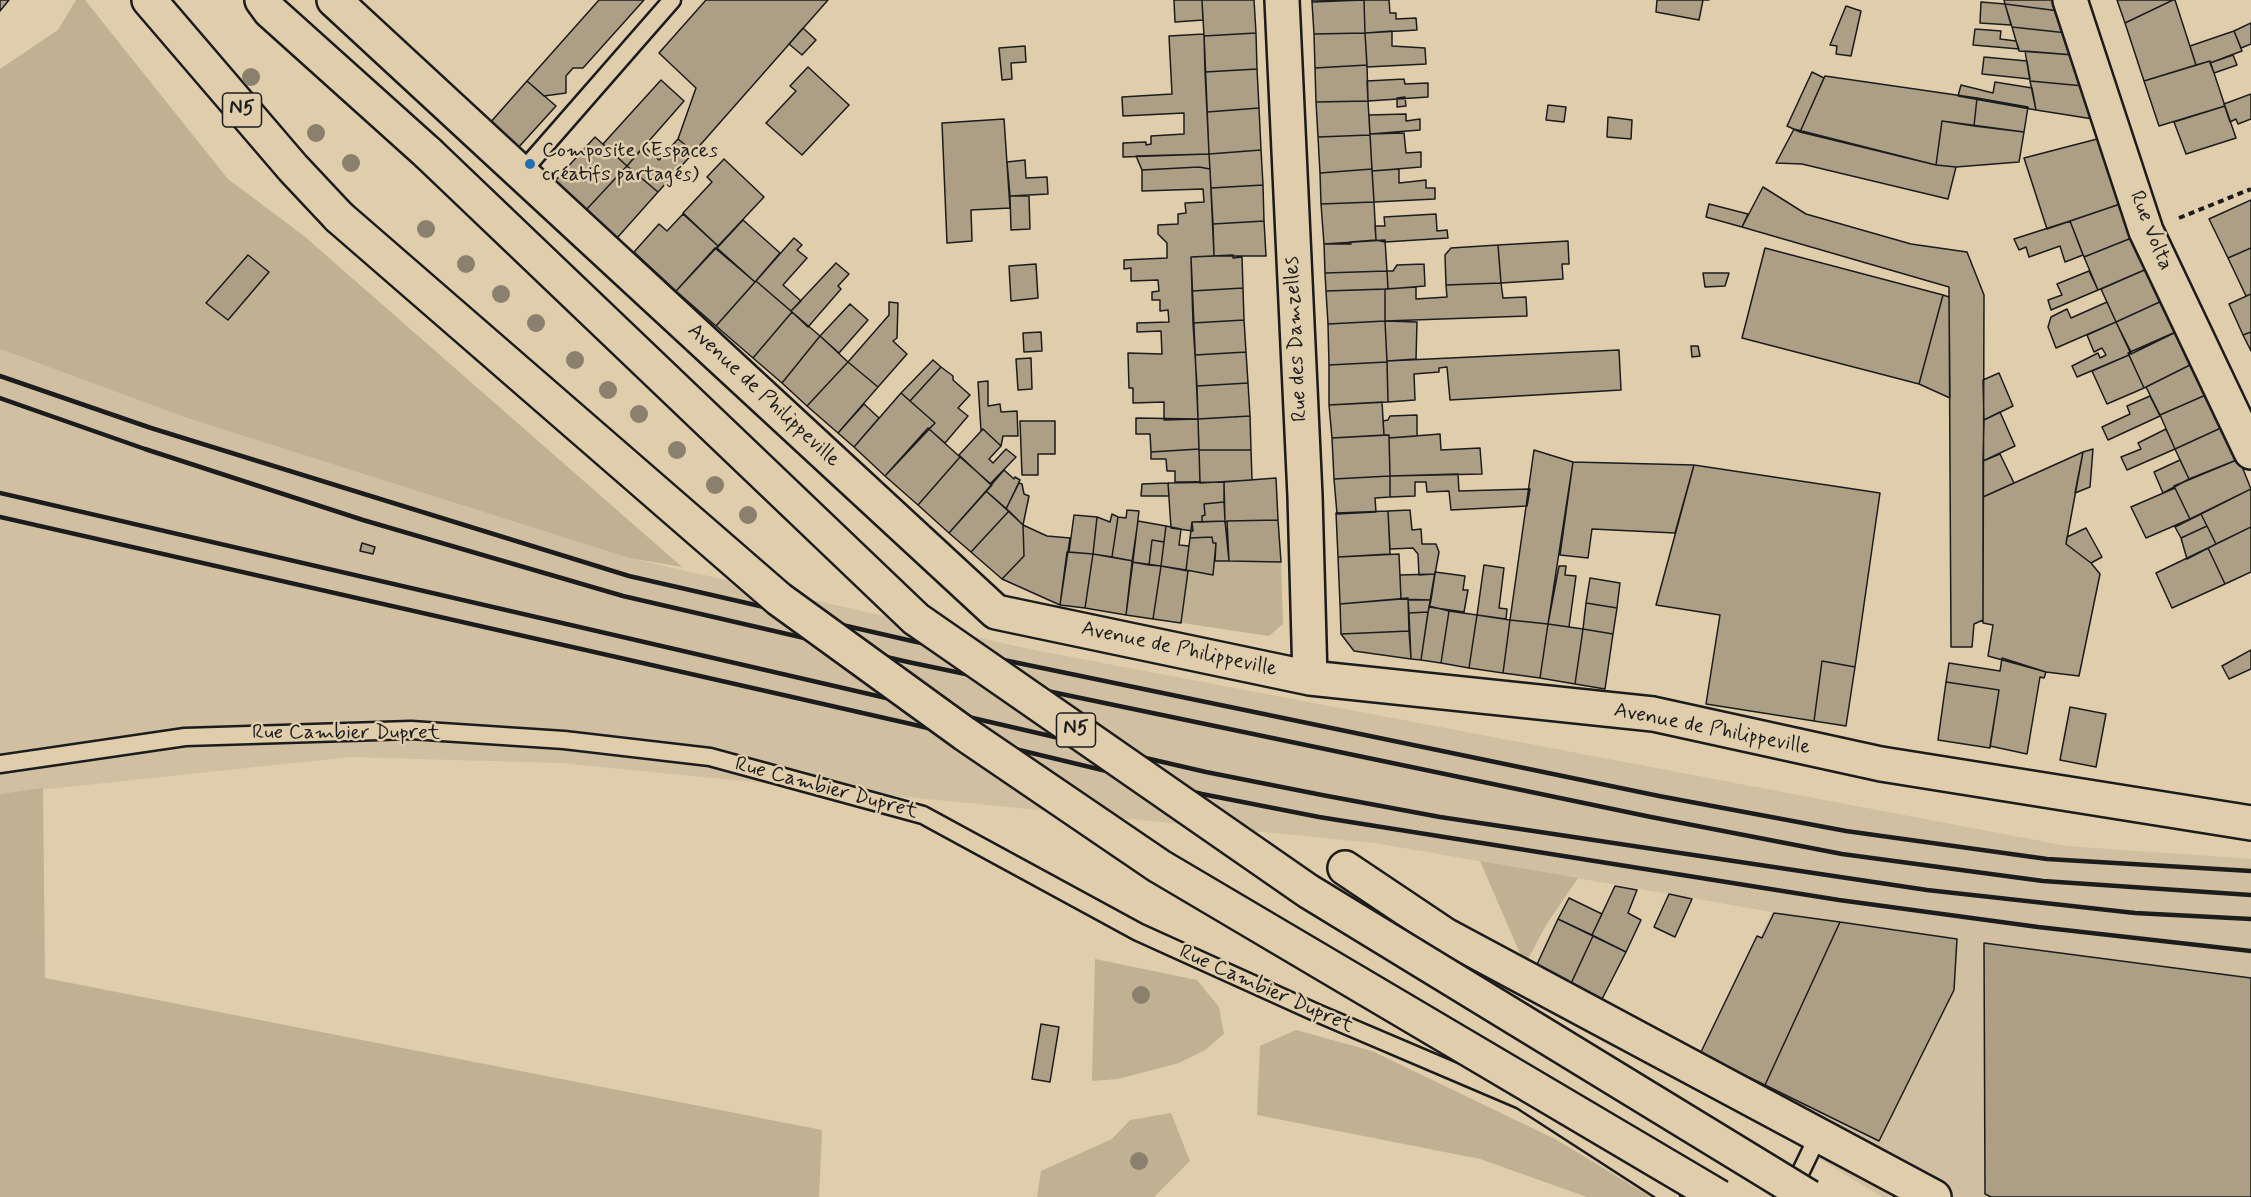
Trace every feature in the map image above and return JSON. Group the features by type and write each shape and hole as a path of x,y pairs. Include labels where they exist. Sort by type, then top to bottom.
{"street":[{"name":"N5","path":"149,0 293,168 339,217 779,598 965,734 1159,866 1719,1197"},
{"name":"N5","path":"262,0 270,11 428,153 916,619 1308,891 1809,1197"},
{"name":"Avenue de Philippeville","path":"334,0 996,612 1310,678 1653,714 1881,764 2251,823"},
{"name":"Rue des Damzelles","path":"1282,0 1305,496 1310,678"},
{"name":"Rue Volta","path":"2070,0 2146,231 2251,452"},
{"path":"1345,868 1445,935 1934,1197"}],"lane":[{"path":"521,173 672,0"},
{"name":"Rue Cambier Dupret","path":"0,764 185,737 400,730 564,740 710,757 923,814 1138,932 1317,1013 1521,1100 1671,1197"},
{"path":"1788,1197 1818,1136"}],"path":[{"path":"2146,231 2251,189"}],"shaded area":[{"path":"76,0 85,0 228,179 304,236 682,567 629,558 187,418 0,349 0,69 58,30"},
{"path":"0,349 187,418 629,558 1029,649 2067,846 2251,859 2251,1197 1882,1197 1691,1080 1772,912 1375,843 560,763 351,757 0,794"},
{"path":"1190,538 1213,561 1281,562 1283,624 1269,636 1182,623"},
{"path":"43,788 45,978 822,1130 819,1197 0,1197 0,794"},
{"path":"1480,861 1578,878 1546,925 1525,965"},
{"path":"1095,959 1197,980 1219,1007 1224,1034 1205,1050 1179,1063 1118,1079 1092,1081"},
{"path":"1296,1030 1372,1051 1557,1140 1651,1197 1587,1197 1480,1159 1257,1115 1260,1046"},
{"path":"1171,1113 1190,1161 1154,1197 1037,1197 1041,1171 1112,1139 1130,1120"}],"building":[{"path":"0,0 9,0 0,11"},
{"path":"599,0 644,0 583,68 573,68 566,76 566,93 544,96 527,81"},
{"path":"706,0 828,0 694,152 678,139 696,88 659,53"},
{"path":"1174,0 1202,0 1203,20 1175,22"},
{"path":"1202,0 1254,0 1256,33 1204,36"},
{"path":"1312,0 1363,0 1312,2"},
{"path":"1364,0 1365,33 1314,34 1312,2"},
{"path":"1364,0 1389,0 1390,13 1396,13 1396,19 1416,18 1417,30 1365,33"},
{"path":"1657,0 1703,0 1699,20 1656,12"},
{"path":"2004,0 2056,0 2059,11 2005,4"},
{"path":"2117,0 2173,0 2125,23"},
{"path":"2175,0 2196,65 2144,81 2125,23"},
{"path":"1981,2 2005,4 2011,25 1980,23"},
{"path":"2005,4 2059,11 2067,33 2012,27"},
{"path":"1846,6 1861,11 1851,56 1836,54 1837,46 1830,45"},
{"path":"2251,23 2251,44 2241,48 2234,31"},
{"path":"2012,27 2067,33 2074,55 2019,51"},
{"path":"803,28 816,40 802,55 789,44"},
{"path":"1975,29 2001,31 2000,39 2016,41 2019,49 1973,45"},
{"path":"1392,31 1392,46 1425,48 1426,64 1367,67 1365,33"},
{"path":"2234,31 2242,51 2210,63 2210,61 2196,65 2190,46"},
{"path":"1256,33 1257,69 1205,72 1204,36"},
{"path":"1365,33 1367,65 1315,68 1314,34"},
{"path":"1204,34 1209,154 1123,157 1123,143 1146,142 1146,145 1151,144 1151,136 1184,134 1184,113 1123,116 1122,97 1172,94 1169,36"},
{"path":"1025,46 1026,62 1011,63 1012,79 1002,80 999,48"},
{"path":"2025,51 2074,55 2084,86 2030,81"},
{"path":"2233,55 2237,65 2214,73 2210,63"},
{"path":"1984,57 2027,61 2030,79 1982,74"},
{"path":"2210,61 2225,106 2159,126 2144,81"},
{"path":"1367,65 1368,101 1316,102 1315,68"},
{"path":"808,67 849,105 802,155 766,123 796,91 790,86"},
{"path":"1257,69 1259,108 1207,112 1205,72"},
{"path":"1812,72 1824,78 1800,132 1787,126"},
{"path":"1825,76 1977,98 1974,126 1942,121 1936,165 1800,132"},
{"path":"1404,79 1405,84 1428,83 1428,97 1368,101 1367,81"},
{"path":"661,80 684,101 627,166 603,144"},
{"path":"527,81 556,106 517,149 489,124"},
{"path":"2030,81 2084,86 2093,119 2036,110"},
{"path":"1995,82 2032,88 2036,110 1958,96 1961,85 1993,93"},
{"path":"2251,94 2251,119 2238,124 2236,119 2230,122 2224,104"},
{"path":"1405,97 1406,106 1397,107 1397,98"},
{"path":"1977,98 2028,107 2024,132 1974,126"},
{"path":"1368,101 1370,135 1318,137 1316,102"},
{"path":"1548,105 1566,107 1564,122 1546,120"},
{"path":"2225,106 2236,138 2186,154 2174,122"},
{"path":"1259,108 1261,150 1209,154 1207,112"},
{"path":"1406,114 1406,121 1420,119 1420,130 1370,134 1369,115"},
{"path":"1608,117 1632,120 1631,139 1607,137"},
{"path":"1004,119 1010,208 971,210 972,241 947,243 942,123"},
{"path":"1942,121 2024,132 2019,162 1956,167 1936,165"},
{"path":"1794,129 1936,165 1956,167 1948,199 1802,164 1776,163"},
{"path":"1404,133 1406,153 1421,152 1421,167 1372,171 1370,134"},
{"path":"1370,135 1372,169 1320,173 1318,137"},
{"path":"595,137 627,166 586,210 554,182"},
{"path":"2101,138 2123,203 2047,229 2024,158"},
{"path":"678,139 694,152 658,192 627,166 644,146 659,160"},
{"path":"1261,150 1263,185 1211,188 1209,154"},
{"path":"1209,154 1210,169 1199,167 1142,170 1136,156"},
{"path":"724,159 764,197 718,246 683,213 712,182 707,177"},
{"path":"1025,160 1026,178 1047,177 1048,194 1010,196 1007,162"},
{"path":"627,166 658,192 617,238 586,210"},
{"path":"1199,167 1210,169 1214,256 1191,257 1198,419 1164,420 1164,402 1133,403 1133,388 1129,388 1128,353 1162,354 1161,331 1137,332 1137,323 1169,322 1168,310 1160,311 1160,300 1152,300 1152,292 1159,291 1158,280 1131,281 1131,268 1124,269 1124,260 1167,258 1167,243 1158,234 1158,225 1178,224 1178,214 1186,213 1185,203 1204,202 1203,189 1142,191 1142,170"},
{"path":"1372,169 1374,202 1321,204 1320,173"},
{"path":"1399,169 1399,183 1426,180 1426,188 1435,188 1435,199 1374,202 1372,171"},
{"path":"1263,185 1264,221 1213,224 1211,188"},
{"path":"1763,187 1806,214 1911,244 1967,252 1984,295 1983,620 1974,624 1972,647 1951,647 1949,287 1742,227"},
{"path":"1010,196 1029,196 1030,229 1011,230"},
{"path":"2251,200 2251,248 2228,258 2209,219"},
{"path":"1374,202 1376,240 1350,242 1351,244 1324,244 1321,204"},
{"path":"2123,203 2134,237 2084,257 2070,221"},
{"path":"1709,204 1748,214 1742,227 1706,217"},
{"path":"683,214 718,246 676,291 634,252 659,224 667,231"},
{"path":"1436,214 1437,231 1447,230 1448,238 1385,242 1376,240 1375,226 1385,226 1384,217"},
{"path":"743,220 780,253 755,282 717,248"},
{"path":"1264,221 1266,256 1214,256 1213,224"},
{"path":"2070,221 2083,255 2065,262 2060,246 2029,257 2026,247 2019,250 2014,239"},
{"path":"2134,237 2149,268 2098,290 2084,257"},
{"path":"794,238 802,245 797,250 807,258 783,285 801,301 791,311 756,281"},
{"path":"1385,240 1387,271 1325,273 1324,244"},
{"path":"1568,241 1569,264 1562,264 1563,279 1501,283 1498,245"},
{"path":"1498,245 1501,283 1446,285 1445,255 1451,248"},
{"path":"715,248 755,282 716,326 676,291"},
{"path":"1765,248 1943,295 1919,384 1742,338"},
{"path":"2251,248 2251,294 2246,296 2228,258"},
{"path":"248,255 269,272 228,320 206,303"},
{"path":"1233,255 1233,258 1242,257 1243,288 1192,291 1191,257"},
{"path":"836,263 849,274 838,286 841,289 808,327 791,311"},
{"path":"1036,264 1038,298 1011,301 1009,266"},
{"path":"1424,264 1425,286 1388,289 1387,271 1393,271 1397,265"},
{"path":"2149,268 2164,300 2116,322 2101,289"},
{"path":"1387,271 1388,289 1326,291 1325,273"},
{"path":"2089,271 2098,290 2051,310 2048,300 2062,295 2057,284"},
{"path":"1703,273 1729,273 1725,286 1705,287"},
{"path":"756,281 792,312 753,358 716,326"},
{"path":"1501,283 1503,298 1526,297 1527,316 1385,321 1385,289 1416,287 1416,299 1447,297 1446,285"},
{"path":"1243,288 1244,320 1193,323 1192,291"},
{"path":"1385,289 1385,321 1328,324 1326,291"},
{"path":"2251,294 2251,332 2243,335 2229,304"},
{"path":"1943,295 1949,297 1950,398 1919,384"},
{"path":"2164,300 2178,331 2131,354 2116,322"},
{"path":"889,302 898,303 897,338 893,341 907,354 878,387 848,362 889,315"},
{"path":"2107,302 2116,322 2056,348 2048,327 2051,317 2067,309 2071,318"},
{"path":"850,304 868,320 839,353 820,336"},
{"path":"792,312 820,336 782,383 753,358"},
{"path":"1244,320 1246,352 1195,355 1193,323"},
{"path":"1385,321 1387,362 1329,365 1328,324"},
{"path":"1385,321 1417,322 1416,359 1387,361"},
{"path":"2116,322 2131,352 2129,355 2077,377 2072,366 2098,353 2100,358 2106,355 2102,348 2094,352 2087,335"},
{"path":"2178,331 2194,363 2144,388 2128,353"},
{"path":"1041,332 1042,351 1024,352 1023,333"},
{"path":"2251,332 2251,351 2243,335"},
{"path":"820,336 848,362 807,406 782,383"},
{"path":"1691,346 1698,346 1700,356 1692,357"},
{"path":"1619,350 1621,390 1450,400 1447,367 1439,368 1439,372 1414,374 1415,400 1388,402 1387,361"},
{"path":"1246,352 1248,383 1197,386 1195,355"},
{"path":"2129,355 2144,388 2107,404 2092,371"},
{"path":"1031,358 1032,389 1018,390 1016,359"},
{"path":"933,360 941,367 910,401 901,393"},
{"path":"848,362 878,387 838,433 807,406"},
{"path":"1387,362 1388,402 1329,405 1329,365"},
{"path":"2194,363 2208,394 2160,415 2146,387"},
{"path":"941,367 953,376 953,380 970,395 958,408 968,416 945,443 929,429 935,423 910,401"},
{"path":"1999,373 2013,406 1984,420 1983,380"},
{"path":"988,381 988,406 1000,404 1001,412 1017,411 1018,436 1003,436 1001,446 983,429 981,431 978,382"},
{"path":"1248,383 1250,416 1198,419 1197,386"},
{"path":"901,393 935,423 885,476 854,447"},
{"path":"2208,394 2223,427 2175,449 2160,415"},
{"path":"2150,396 2160,416 2108,440 2102,427 2130,414 2127,406"},
{"path":"1382,402 1384,435 1332,438 1329,405"},
{"path":"864,404 879,418 854,447 838,433"},
{"path":"2000,412 2015,446 1983,461 1984,420"},
{"path":"1417,415 1417,436 1389,438 1389,435 1384,435 1383,421 1388,420 1390,416"},
{"path":"1250,416 1251,450 1199,450 1198,419"},
{"path":"1136,418 1198,419 1199,449 1151,452 1150,434 1136,434"},
{"path":"1020,421 1055,421 1055,454 1038,454 1038,475 1022,475"},
{"path":"2223,427 2239,459 2189,479 2175,449"},
{"path":"928,428 960,457 918,505 885,476"},
{"path":"983,429 1001,446 989,459 993,463 1006,449 1016,457 990,484 959,455"},
{"path":"2166,429 2175,449 2127,470 2121,457 2141,449 2138,443"},
{"path":"1440,434 1441,450 1480,448 1482,474 1390,476 1389,438"},
{"path":"1389,435 1390,476 1334,479 1332,438"},
{"path":"1199,449 1200,482 1175,482 1175,471 1167,471 1166,459 1151,459 1151,452"},
{"path":"2093,449 2090,487 2075,493 2083,452"},
{"path":"1199,450 1251,450 1252,480 1200,483"},
{"path":"1534,450 1573,462 1548,624 1510,620"},
{"path":"2083,452 2066,544 2091,563 2100,574 2079,676 2046,672 1988,656 1993,625 1983,623 1983,497"},
{"path":"2000,454 2014,483 1983,497 1983,461"},
{"path":"960,457 992,485 949,533 918,505"},
{"path":"2239,459 2251,489 2190,519 2174,486"},
{"path":"2180,460 2189,479 2163,493 2154,472"},
{"path":"1573,462 1694,465 1675,533 1592,529 1588,558 1560,555"},
{"path":"1694,465 1880,493 1855,667 1822,661 1814,721 1706,704 1720,615 1656,605"},
{"path":"1004,470 1014,479 1015,477 1020,480 1006,509 986,491"},
{"path":"1458,474 1459,491 1530,489 1527,506 1451,510 1449,491 1427,492 1426,482 1415,482 1415,496 1390,497 1390,476"},
{"path":"1390,476 1390,497 1375,498 1376,512 1337,514 1334,479"},
{"path":"1276,478 1278,520 1227,521 1225,523 1224,482"},
{"path":"1224,482 1224,502 1204,504 1205,515 1202,516 1202,522 1192,522 1193,531 1171,528 1168,483"},
{"path":"1019,483 1022,484 1024,494 1029,496 1023,525 1006,509"},
{"path":"1168,483 1169,496 1141,496 1142,484"},
{"path":"2175,488 2190,519 2146,538 2131,507"},
{"path":"2251,489 2251,527 2216,544 2201,514"},
{"path":"986,491 1009,511 971,552 949,533"},
{"path":"1224,502 1225,521 1202,522 1202,516 1205,515 1204,504"},
{"path":"1127,510 1139,511 1133,561 1112,557 1118,517 1126,518"},
{"path":"1410,510 1412,530 1421,529 1422,544 1436,544 1439,552 1435,574 1419,575 1418,554 1413,548 1390,549 1388,511"},
{"path":"1009,511 1023,525 1024,556 1002,579 971,552"},
{"path":"1388,511 1390,554 1338,557 1336,513"},
{"path":"1112,514 1118,517 1112,557 1093,554 1097,517 1110,522"},
{"path":"2201,514 2207,526 2181,538 2175,527"},
{"path":"1074,515 1097,517 1093,554 1069,552"},
{"path":"1278,520 1281,562 1229,561 1227,521"},
{"path":"1138,521 1166,526 1164,542 1152,540 1149,565 1132,562"},
{"path":"1225,521 1229,561 1215,561 1216,543 1213,543 1212,537 1190,538 1192,522"},
{"path":"1023,525 1047,536 1070,538 1060,605 1002,579 1024,556"},
{"path":"1166,526 1181,529 1179,545 1189,546 1186,570 1161,566"},
{"path":"2207,526 2216,544 2187,559 2181,538"},
{"path":"2251,527 2251,572 2225,584 2208,548"},
{"path":"2086,528 2102,557 2091,563 2066,544 2067,537"},
{"path":"1212,537 1213,543 1216,543 1213,575 1186,570 1190,538"},
{"path":"1152,540 1164,542 1161,566 1149,565"},
{"path":"362,543 375,547 373,554 360,551"},
{"path":"2208,548 2225,584 2172,608 2156,573"},
{"path":"1067,552 1093,554 1085,608 1060,605"},
{"path":"1093,554 1133,561 1126,615 1085,608"},
{"path":"1399,554 1401,599 1340,604 1338,557"},
{"path":"1132,562 1161,566 1153,619 1126,615"},
{"path":"1484,565 1504,568 1499,608 1507,609 1506,619 1477,615"},
{"path":"1161,566 1188,571 1181,623 1153,619"},
{"path":"1559,566 1566,566 1565,575 1576,576 1569,627 1548,624"},
{"path":"1435,572 1465,576 1463,590 1468,590 1464,612 1429,607"},
{"path":"1435,574 1431,600 1401,599 1400,575"},
{"path":"1590,578 1620,583 1617,608 1586,603"},
{"path":"1408,598 1409,631 1341,634 1340,604"},
{"path":"1408,600 1431,600 1428,612 1409,613"},
{"path":"1586,603 1617,608 1613,634 1583,629"},
{"path":"1429,606 1449,611 1441,663 1421,660"},
{"path":"1449,611 1477,615 1469,668 1441,663"},
{"path":"1428,612 1421,660 1411,659 1409,613"},
{"path":"1477,615 1510,620 1503,673 1469,668"},
{"path":"1510,620 1548,624 1540,678 1503,673"},
{"path":"1548,624 1583,629 1575,684 1540,678"},
{"path":"1583,629 1613,634 1605,689 1575,684"},
{"path":"1409,631 1411,659 1354,651 1341,634"},
{"path":"2251,650 2251,669 2229,679 2222,666"},
{"path":"2002,658 2046,672 2044,678 2040,677 2027,754 1990,746 1999,690 1946,682 1949,663 2000,671"},
{"path":"1822,661 1855,667 1846,726 1814,721"},
{"path":"1946,682 1999,690 1990,748 1938,740"},
{"path":"2070,707 2106,714 2096,767 2060,760"},
{"path":"1615,886 1637,890 1628,913 1641,920 1626,952 1592,935"},
{"path":"1669,894 1692,899 1675,937 1654,927"},
{"path":"1569,898 1602,914 1592,935 1558,919"},
{"path":"1774,913 1840,922 1765,1085 1700,1054 1757,936 1762,938"},
{"path":"1558,919 1593,936 1568,990 1533,973"},
{"path":"1840,922 1957,939 1954,990 1879,1141 1765,1085"},
{"path":"1593,936 1626,952 1599,1005 1568,990"},
{"path":"1984,943 2251,978 2251,1197 1991,1197 1985,1194"},
{"path":"1041,1024 1059,1027 1050,1082 1032,1079"}],"railway":[{"path":"0,376 151,428 629,576 912,641 1659,796 1846,831 2047,859 2251,871"},
{"path":"0,398 145,449 363,520 623,596 908,662 1651,817 1842,854 2043,881 2251,895"},
{"path":"0,493 1206,772 1322,795 1440,817 1927,890 2135,913 2251,919"},
{"path":"0,517 911,724 1202,794 1319,817 1839,900 2038,927 2251,951"}],"place":[{"name":"Composite (Espaces créatifs partagés)","path":"530,164"}]}
